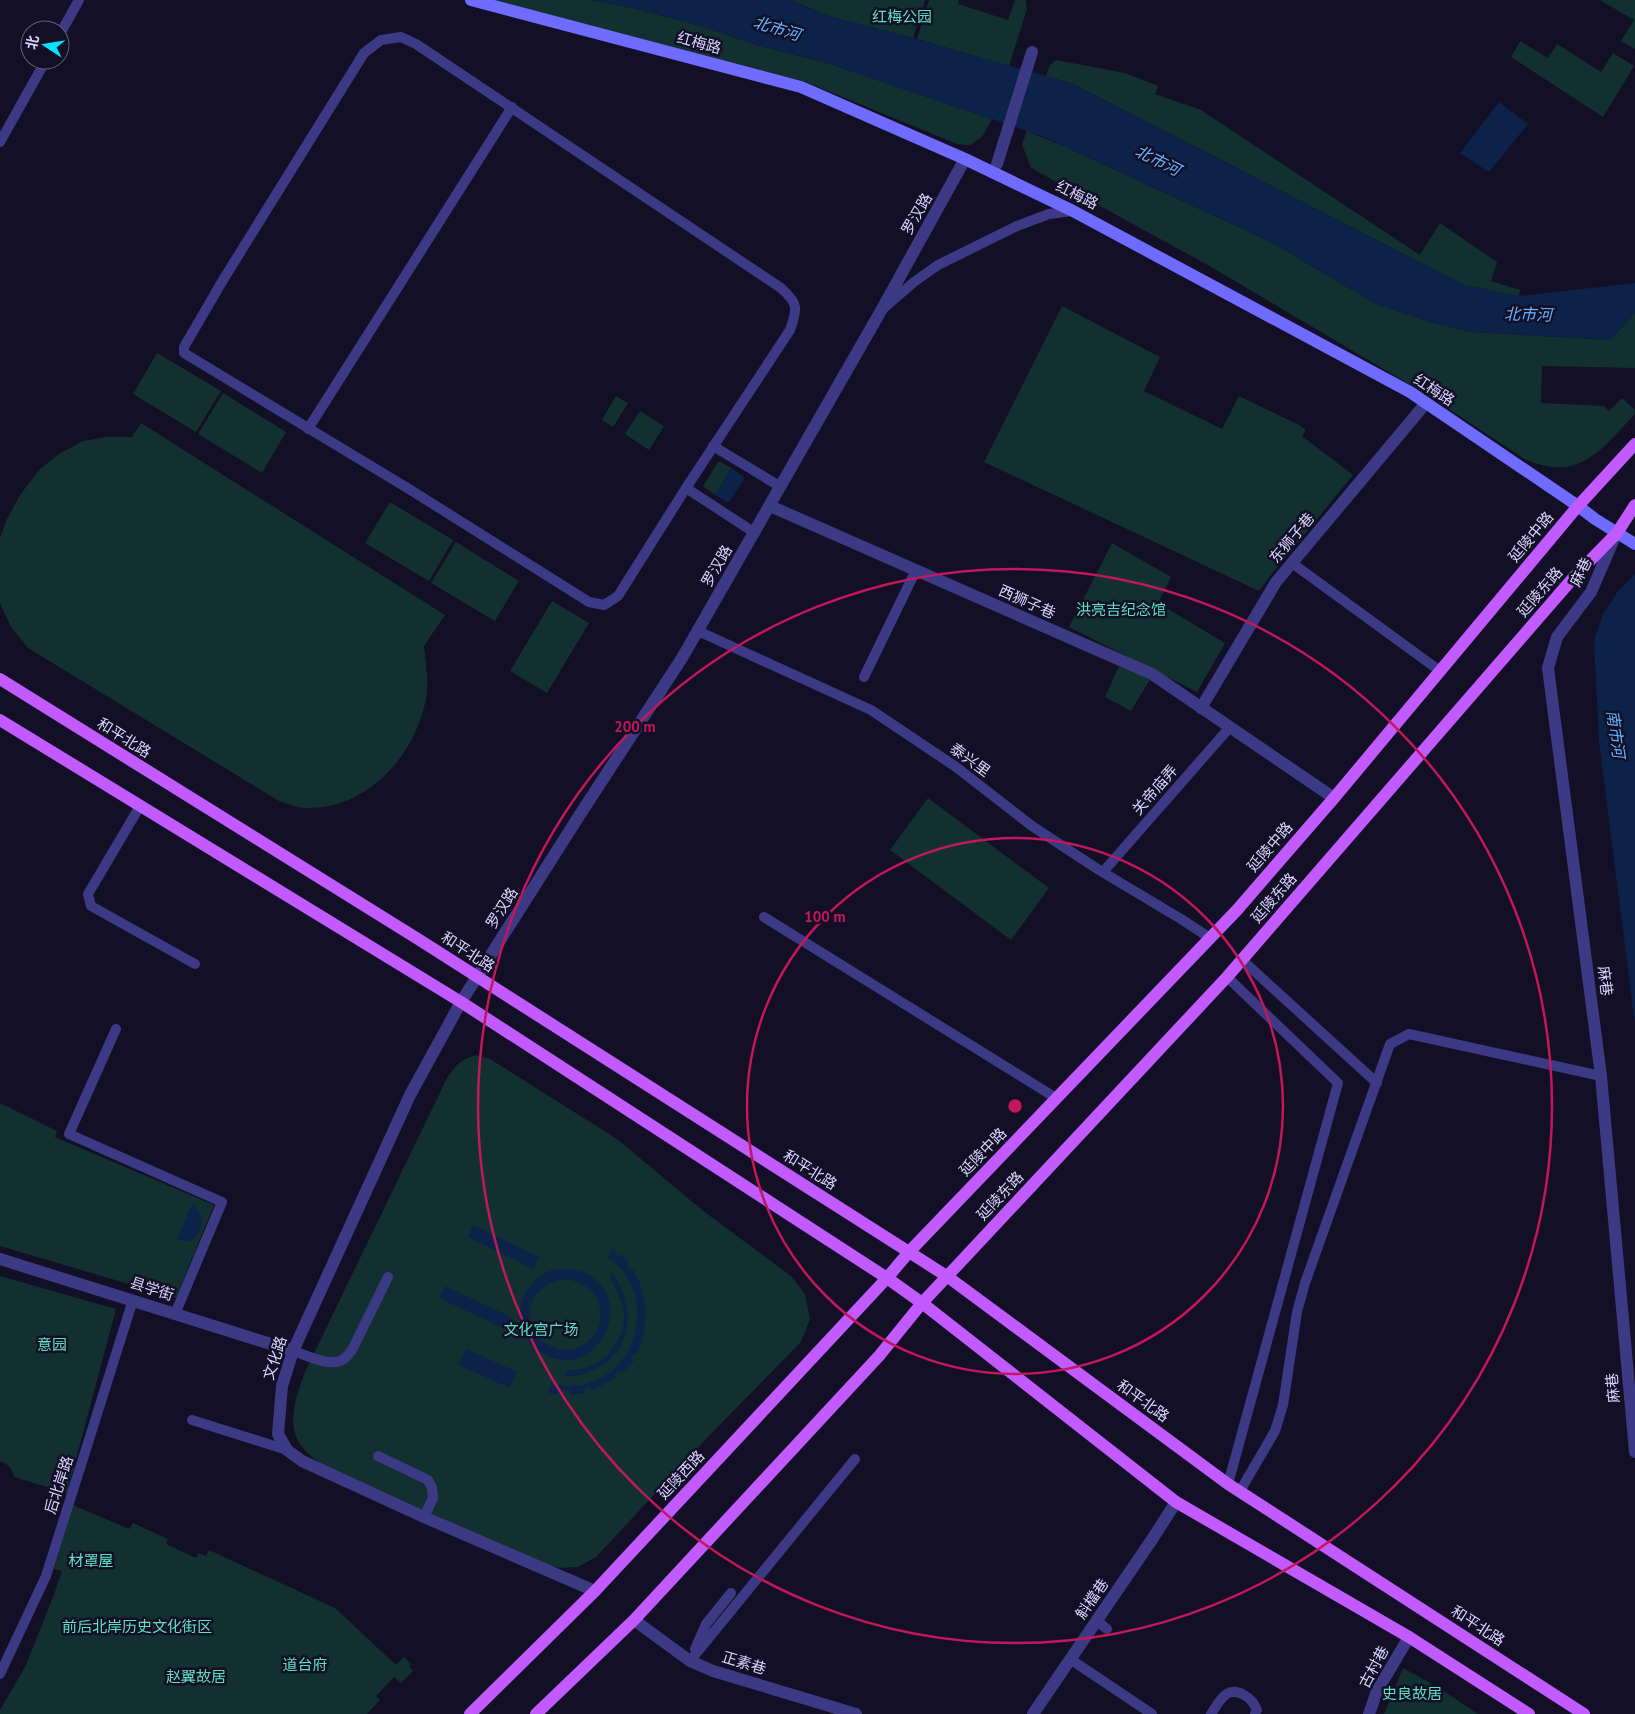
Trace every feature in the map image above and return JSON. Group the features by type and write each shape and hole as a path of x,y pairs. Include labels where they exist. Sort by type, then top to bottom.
{"main road":[{"name":"延陵中路","path":"909,1252 1237,910 1334,798 1578,506 1635,444"},
{"path":"1617,533 1635,505"},
{"name":"延陵东路","path":"948,1277 966,1255 1228,977 1574,577 1617,533"},
{"name":"和平北路","path":"0,679 477,978 948,1277 1228,1484 1584,1714"},
{"path":"0,720 461,1002 887,1278 922,1303 1176,1502 1409,1637 1529,1714"},
{"name":"延陵西路","path":"470,1714 594,1590 887,1278 909,1252"},
{"path":"536,1714 634,1620 879,1356 922,1303 948,1277"}],"street":[{"name":"红梅路","path":"471,0 801,87 965,160 1073,211 1410,392 1595,519 1635,544"},
{"path":"997,164 1032,52"},
{"name":"罗汉路","path":"477,978 682,658 755,533 965,160"},
{"name":"东狮子巷","path":"1201,708 1276,582 1426,403"},
{"name":"西狮子巷","path":"770,506 1152,674 1334,798"},
{"name":"麻巷","path":"1617,533 1591,592 1557,637 1548,668 1601,1076 1635,1452"},
{"name":"文化路","path":"287,1450 278,1434 282,1386 293,1351 409,1099 461,1002 477,978"},
{"name":"县学街","path":"0,1259 293,1351"},
{"path":"287,1450 302,1461 424,1517 594,1590"},
{"name":"斛檔巷","path":"1033,1714 1176,1502"},
{"name":"正素巷","path":"634,1620 690,1661 713,1671 856,1714"},
{"name":"古村巷","path":"1369,1714 1378,1691 1409,1637"}],"lane":[{"path":"68,20 79,0"},
{"path":"401,37 416,44 512,108 781,288 793,298 796,314 790,330 713,446 618,596 604,606 590,602 409,489 184,353 184,347 223,280 364,53 381,40 401,37"},
{"path":"0,142 5,122 39,70"},
{"path":"308,429 512,108"},
{"path":"882,309 938,265 1017,226 1049,214 1073,211"},
{"path":"713,446 781,487"},
{"path":"686,488 755,533"},
{"path":"1292,563 1440,671"},
{"path":"864,677 916,570"},
{"name":"泰兴里","path":"698,631 871,710 956,767 1032,826 1210,938"},
{"name":"关帝庙弄","path":"1103,872 1230,727"},
{"path":"140,806 88,894 91,906 195,964"},
{"path":"764,917 1056,1098"},
{"path":"1242,960 1377,1083"},
{"path":"1228,977 1338,1083 1228,1484"},
{"path":"116,1030 69,1134 222,1202 175,1314"},
{"path":"1240,1491 1275,1431 1283,1405 1298,1312 1306,1282 1390,1044 1409,1034 1601,1076"},
{"path":"293,1351 336,1362 345,1358 352,1350 388,1277"},
{"name":"后北岸路","path":"0,1674 46,1576 133,1300"},
{"path":"192,1420 287,1450"},
{"path":"378,1456 428,1480 432,1488 433,1498 424,1517"},
{"path":"690,1661 855,1458"},
{"path":"690,1661 706,1624 731,1593"},
{"path":"1096,1621 1108,1629"},
{"path":"1070,1659 1152,1714"},
{"path":"1211,1714 1222,1698 1230,1692 1238,1691 1252,1700 1257,1710 1255,1714"}],"green space":[{"path":"490,0 590,0 634,8 701,26 757,45 824,62 992,119 982,137 970,145 957,144 806,82"},
{"name":"红梅公园","path":"790,0 925,0 913,38 832,17"},
{"path":"929,0 959,0 958,4 1008,20 1015,0 1026,0 1027,9 1009,66 917,39"},
{"path":"1600,0 1635,0 1635,49 1621,41 1634,20"},
{"path":"1520,41 1548,58 1557,44 1601,72 1613,53 1634,66 1603,117 1511,57"},
{"path":"1056,60 1125,73 1158,86 1155,94 1201,110 1420,255 1440,223 1497,262 1491,281 1520,290 1519,296 1464,285 1073,84 1046,76 1050,65"},
{"path":"1027,131 1068,148 1273,243 1376,304 1430,322 1473,332 1610,340 1635,313 1635,368 1542,366 1541,403 1604,406 1609,411 1622,398 1635,410 1635,414 1599,451 1586,460 1573,465 1559,467 1542,465 1523,458 1429,396 1213,268 1031,168 1022,144"},
{"path":"1062,306 1160,357 1144,391 1222,429 1239,396 1299,425 1306,430 1302,436 1353,475 1259,591 984,462"},
{"path":"157,353 221,391 196,432 133,394"},
{"path":"223,393 286,432 262,473 198,434"},
{"path":"616,396 628,403 613,427 602,420"},
{"path":"640,411 664,426 649,450 625,434"},
{"path":"141,423 445,615 424,646 427,673 426,699 411,741 399,760 367,790 348,800 327,806 302,808 279,801 28,648 11,627 0,603 0,538 7,519 20,495 40,469 59,454 83,441 106,437 132,437"},
{"path":"718,462 731,468 715,495 703,486"},
{"path":"390,502 453,540 429,581 365,543"},
{"path":"456,542 519,581 495,621 431,583"},
{"name":"洪亮吉纪念馆","path":"1112,543 1171,577 1158,603 1225,643 1197,692 1069,627"},
{"path":"552,601 589,623 547,693 510,671"},
{"path":"1124,665 1148,678 1149,681 1131,711 1105,697 1118,668"},
{"path":"928,798 1049,888 1011,940 890,850"},
{"name":"文化宫广场","path":"476,1055 490,1059 617,1139 702,1210 791,1276 805,1294 810,1319 801,1342 706,1439 596,1557 578,1567 561,1568 540,1563 318,1462 301,1445 294,1428 294,1409 305,1372 447,1078 459,1064"},
{"path":"0,1103 57,1131 55,1137 214,1205 176,1298 0,1246"},
{"name":"意园","path":"0,1276 116,1309 67,1493 14,1477 9,1467 0,1461"},
{"name":"前后北岸历史文化街区","path":"73,1505 129,1529 133,1523 168,1539 166,1544 196,1558 199,1553 206,1556 209,1550 335,1608 396,1665 404,1657 411,1664 409,1666 413,1671 401,1683 394,1677 376,1696 380,1700 367,1714 0,1714 0,1710 26,1665 53,1597 62,1571 54,1569"},
{"name":"史良故居","path":"1403,1668 1436,1686 1478,1714 1384,1714"}],"water":[{"name":"北市河","path":"590,0 790,0 832,17 1073,84 1464,285 1519,296 1635,283 1635,313 1610,340 1473,332 1430,322 1376,304 1273,243 1042,136 824,62 757,45 701,26 634,8"},
{"path":"1499,102 1528,124 1489,172 1460,153"},
{"path":"731,468 743,476 744,479 728,503 715,495"},
{"name":"南市河","path":"1635,574 1635,1025 1599,742 1594,640 1603,614 1618,591"},
{"path":"192,1204 200,1213 201,1228 190,1241 177,1240"},
{"path":"473,1225 539,1257 533,1269 468,1237"},
{"path":"613,1248 616,1249 614,1253 619,1257 621,1254 629,1262 627,1265 630,1270 633,1269 642,1291 646,1311 644,1332 637,1355 634,1353 631,1359 634,1361 621,1374 619,1371 614,1375 616,1378 592,1391 591,1387 585,1388 585,1393 570,1395 570,1390 563,1390 562,1394 548,1393 551,1385 578,1386 602,1378 615,1368 625,1356 632,1341 637,1309 634,1292 625,1274 608,1258"},
{"path":"566,1269 583,1272 600,1284 609,1299 610,1316 605,1333 595,1348 581,1357 564,1360 544,1354 531,1343 522,1328 520,1310 526,1293 537,1279 553,1270","holes":["567,1279 585,1286 596,1297 600,1310 599,1324 593,1336 583,1346 569,1350 553,1347 542,1342 535,1333 531,1323 531,1305 534,1297 540,1290 557,1281"]},
{"path":"611,1272 618,1281 625,1300 627,1325 624,1337 619,1348 603,1365 582,1374 565,1376 568,1370 579,1369 599,1362 614,1347 619,1338 623,1328 624,1312 619,1296 609,1277"},
{"path":"445,1286 511,1317 505,1329 439,1298"},
{"path":"466,1349 517,1372 509,1388 459,1365"}],"park label":[{"name":"材罩屋","path":"91,1561"},
{"name":"道台府","path":"305,1665"},
{"name":"赵翼故居","path":"196,1677"}]}
